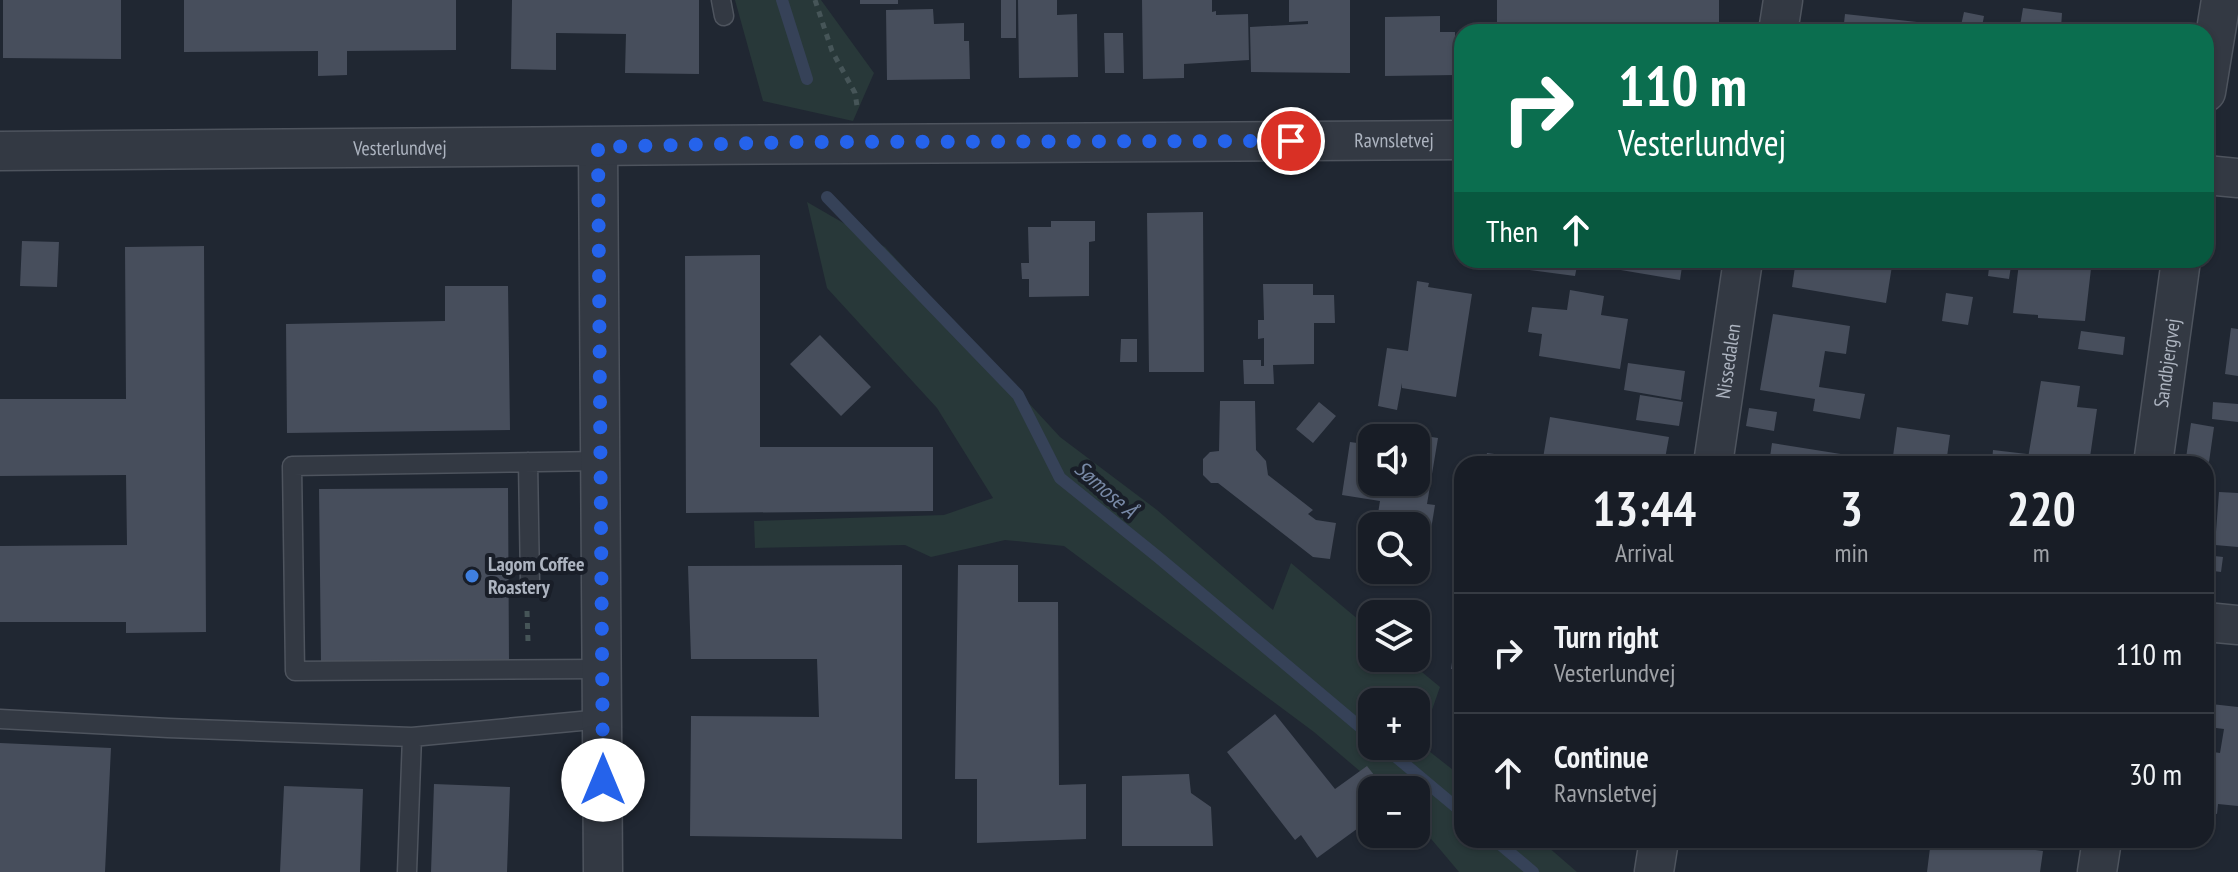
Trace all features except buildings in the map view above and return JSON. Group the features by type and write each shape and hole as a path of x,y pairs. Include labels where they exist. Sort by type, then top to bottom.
{"street":[{"path":"1779,24 1783,0"},
{"path":"2214,43 2221,0"},
{"name":"Ravnsletvej","path":"799,142 1454,140"},
{"name":"Vesterlundvej","path":"0,151 598,147 799,142"},
{"path":"598,147 603,872"},
{"path":"2214,176 2238,178"},
{"name":"Nissedalen","path":"1714,456 1742,268"},
{"name":"Sandbjergvej","path":"2154,456 2180,268"},
{"path":"2214,623 2238,625"},
{"path":"1654,872 1658,848"},
{"path":"2097,872 2101,848"}],"lane":[{"path":"601,461 292,466 295,671 602,669"},
{"path":"528,462 530,582"},
{"path":"0,719 412,737 602,719"},
{"path":"407,872 412,737"}],"path":[{"path":"815,0 832,51 855,93 864,143"},
{"path":"529,670 526,599 530,582"}],"shaded area":[{"path":"735,0 821,0 874,73 853,121 763,101"},
{"path":"807,202 885,247 1060,437 1157,510 1273,610 1291,563 1358,619 1358,672 1422,672 1440,687 1430,716 1430,688 1358,688 1358,760 1430,760 1430,752 1454,771 1454,848 1549,848 1577,872 1459,872 1430,838 1430,776 1366,776 1314,732 1064,546 1005,540 931,557 905,545 755,548 754,521 944,515 993,498 937,408 827,288"}],"waterway":[{"name":"Sømose Å","path":"782,0 807,79"},
{"name":"Sømose Å","path":"827,197 1018,395 1060,478 1358,725"},
{"name":"Sømose Å","path":"1400,760 1454,805"},
{"name":"Sømose Å","path":"1504,848 1533,872"}],"place":[{"name":"Lagom Coffee Roastery","path":"472,576"}],"route":[{"path":"603,780 598,147 799,142 1291,141"}]}
